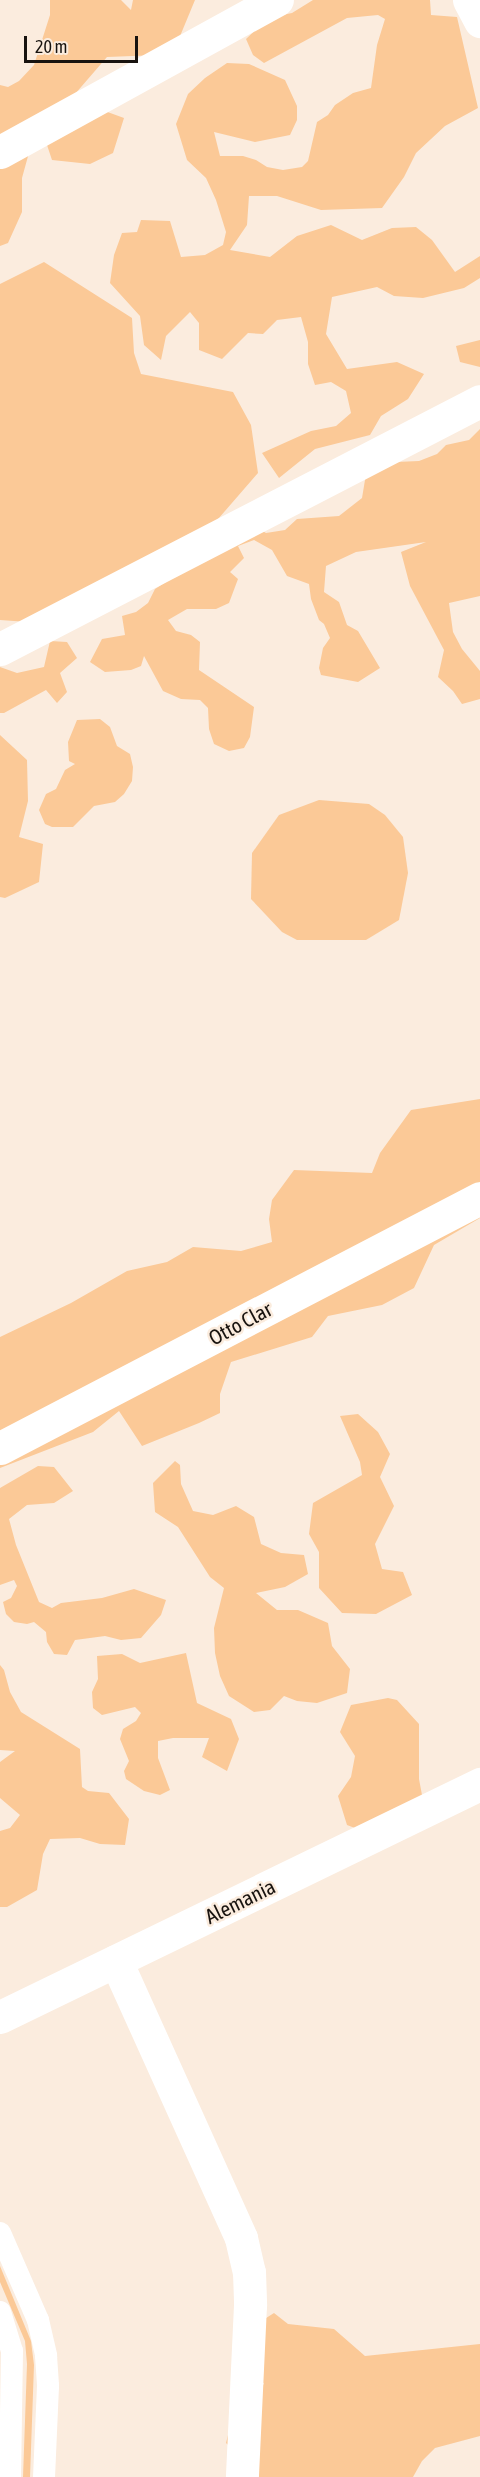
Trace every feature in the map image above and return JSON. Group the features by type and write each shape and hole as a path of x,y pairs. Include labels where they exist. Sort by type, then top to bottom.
{"street":[{"path":"0,152 277,0"},
{"path":"469,0 480,21"},
{"path":"0,649 480,401"},
{"name":"Otto Clar","path":"0,1448 480,1198"},
{"name":"Alemania","path":"0,2017 480,1784"},
{"path":"116,1961 242,2238 249,2272 250,2305 242,2477"}],"lane":[{"path":"0,2233 38,2320 46,2356 48,2386 44,2477"},
{"path":"0,2312 12,2351 10,2477"}],"shaded area":[{"path":"50,0 121,0 131,10 133,0 195,0 178,41 159,55 107,57 75,94 102,110 124,118 113,153 90,164 52,160 47,145 30,149 22,178 22,212 8,243 0,246 0,85 8,87 19,81 34,65 50,15"},
{"path":"313,0 430,0 431,15 457,17 478,108 445,126 416,153 404,177 382,208 321,210 277,196 249,196 247,225 230,250 270,257 297,236 331,225 362,240 392,228 416,227 432,240 455,272 480,256 480,278 464,288 423,298 394,296 377,287 332,297 326,334 347,369 397,362 424,374 408,399 381,416 370,435 315,449 279,478 262,453 311,431 336,426 351,413 346,391 331,382 315,385 308,364 308,342 301,317 277,320 263,334 248,333 222,359 199,350 199,323 190,312 166,336 161,360 144,345 140,316 110,283 114,255 122,233 137,232 141,220 170,221 181,257 205,255 223,245 226,232 216,200 206,178 187,160 176,124 188,94 205,78 227,63 249,64 285,80 297,106 297,120 290,135 255,142 214,132 220,156 243,156 267,167 283,170 302,167 308,161 317,122 328,115 335,105 353,93 371,88 377,45 385,19 378,15 347,18 264,63 253,55 246,39 268,18 292,13"},
{"path":"44,262 132,318 134,353 141,374 233,392 251,425 258,473 192,549 42,623 0,620 0,284"},
{"path":"480,340 480,367 460,362 456,346"},
{"path":"480,429 480,596 449,603 453,632 462,649 480,671 480,699 462,704 453,691 438,677 444,650 410,586 401,552 426,542 356,552 326,566 324,592 339,602 347,625 358,631 380,668 358,682 321,675 319,668 323,648 330,638 324,624 319,620 311,599 309,584 287,576 272,550 254,540 238,546 244,558 230,572 238,579 229,603 216,609 187,609 168,620 176,631 191,635 200,642 199,670 254,707 250,737 244,748 229,751 214,744 209,729 208,708 200,700 181,699 163,691 144,656 141,666 131,670 105,672 90,662 102,639 125,635 122,616 136,612 148,603 155,589 254,526 266,533 285,530 297,519 339,516 362,498 366,474 396,462 419,461 437,454 446,445 469,440"},
{"path":"50,641 67,642 77,658 60,673 67,692 57,703 46,690 0,713 0,667 17,673 44,667"},
{"path":"100,719 110,727 117,746 130,754 133,767 132,781 124,794 115,802 94,806 73,827 52,827 45,824 39,810 46,794 56,789 65,770 75,764 69,761 68,742 77,720"},
{"path":"0,735 27,760 28,801 19,837 43,844 39,882 5,898 0,897"},
{"path":"319,800 369,804 385,815 403,837 408,873 399,920 366,940 297,940 282,932 251,899 252,853 279,815"},
{"path":"480,1099 480,1218 434,1245 414,1288 382,1305 328,1316 312,1337 231,1362 220,1394 220,1413 199,1423 142,1446 119,1411 93,1432 0,1468 0,1337 71,1303 127,1271 167,1262 193,1247 241,1251 272,1242 269,1219 272,1200 294,1170 372,1173 380,1153 411,1110"},
{"path":"358,1414 378,1432 390,1454 380,1477 394,1506 375,1544 382,1569 403,1572 412,1595 376,1614 342,1613 319,1588 319,1552 309,1534 313,1503 362,1475 360,1462 340,1416"},
{"path":"175,1461 180,1465 181,1484 193,1511 213,1515 236,1506 254,1517 261,1544 281,1553 304,1555 308,1574 285,1587 256,1593 277,1610 298,1610 328,1623 332,1646 350,1669 347,1693 317,1703 297,1701 284,1696 270,1710 254,1712 229,1696 220,1676 215,1653 214,1628 224,1588 210,1577 178,1527 155,1512 153,1483"},
{"path":"38,1466 54,1467 73,1491 54,1503 27,1505 9,1519 16,1545 39,1602 52,1608 61,1603 102,1598 134,1589 166,1600 161,1615 141,1638 121,1640 105,1636 75,1640 67,1655 54,1654 47,1642 46,1632 34,1622 27,1624 14,1622 6,1614 3,1602 11,1598 17,1586 14,1580 0,1585 0,1488"},
{"path":"186,1653 197,1703 231,1719 239,1739 227,1771 202,1757 209,1738 173,1738 158,1741 158,1758 170,1790 160,1795 144,1791 126,1779 124,1771 129,1761 120,1739 123,1729 136,1721 141,1713 135,1707 102,1715 93,1708 92,1692 98,1679 97,1656 122,1654 140,1663"},
{"path":"0,1665 4,1670 10,1692 21,1712 80,1749 82,1787 88,1791 109,1793 129,1819 125,1845 100,1844 80,1838 50,1839 43,1854 37,1890 7,1907 0,1907 0,1831 10,1828 20,1815 0,1798 0,1762 15,1751 0,1750"},
{"path":"388,1698 397,1700 419,1724 419,1779 422,1795 373,1835 347,1825 338,1796 351,1777 355,1756 340,1732 351,1705"},
{"path":"0,2266 31,2341 34,2365 30,2477 23,2477 27,2364 25,2341 0,2282"},
{"path":"274,2313 288,2324 334,2329 365,2356 480,2344 480,2436 435,2448 422,2461 413,2477 254,2477 252,2467 226,2443 236,2403 264,2384 233,2339"}]}
